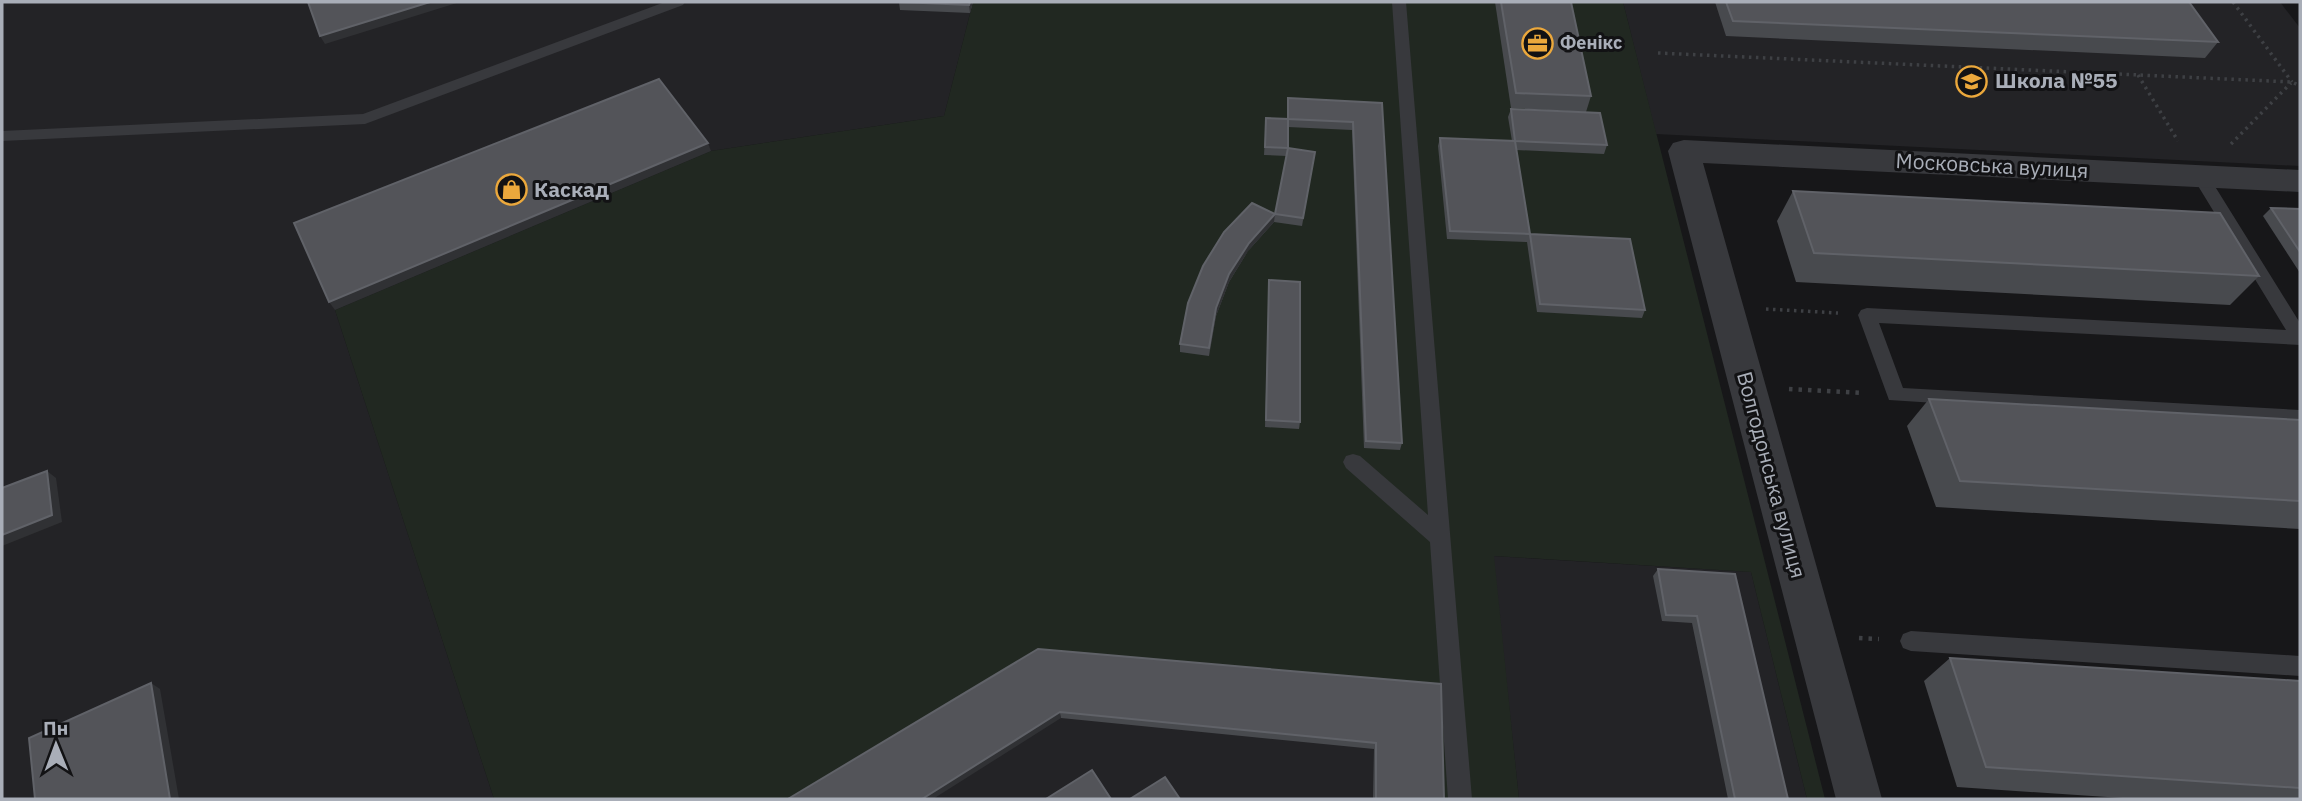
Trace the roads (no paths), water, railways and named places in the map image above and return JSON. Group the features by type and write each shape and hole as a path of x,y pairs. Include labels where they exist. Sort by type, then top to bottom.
{"street":[{"name":"Московська вулиця","path":"1684,151 2300,181"},
{"name":"Волгодонська вулиця","path":"1684,151 1859,799"}],"lane":[{"path":"2,136 365,119 678,2"},
{"path":"1399,2 1460,799"},
{"path":"2200,176 2300,338 1867,314 1896,395 2300,418"},
{"path":"1353,462 1440,537"},
{"path":"1911,641 2300,666"}],"place":[{"name":"Фенікс","path":"1537,43"},
{"name":"Школа №55","path":"1972,81"},
{"name":"Каскад","path":"511,190"}]}
